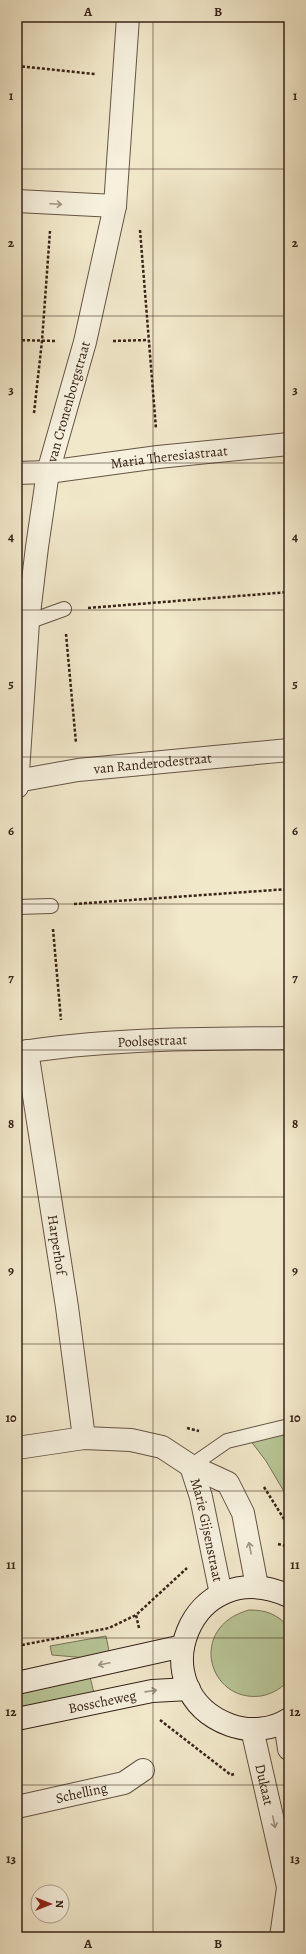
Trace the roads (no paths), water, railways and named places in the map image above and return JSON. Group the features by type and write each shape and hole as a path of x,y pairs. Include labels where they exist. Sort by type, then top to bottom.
{"street":[{"name":"van Cronenborgstraat","path":"17,787 28,622 37,548 48,472 85,342 115,206 128,17"},
{"path":"17,201 52,204 115,206"},
{"name":"Maria Theresiastraat","path":"17,473 48,472 158,457 289,444"},
{"name":"van Randerodestraat","path":"17,781 78,770 289,750"},
{"name":"Poolsestraat","path":"22,1052 64,1046 181,1039 289,1038"},
{"name":"Harperhof","path":"22,1052 67,1307 84,1438"},
{"name":"Marie Gijsenstraat","path":"17,1448 84,1438 131,1440 162,1447 191,1466 228,1483 243,1513 257,1586"},
{"name":"Marie Gijsenstraat","path":"191,1466 201,1497 221,1594"},
{"path":"289,1596 274,1589 257,1586 238,1588 221,1594 202,1607 190,1625 183,1646 183,1668 189,1689 203,1708 222,1722 236,1727 252,1729 269,1728 287,1721 289,1750"},
{"path":"17,1683 183,1646"},
{"name":"Bosscheweg","path":"17,1719 152,1691 189,1689"},
{"name":"Dukaat","path":"252,1729 288,1884 281,1937"},
{"name":"Schelling","path":"17,1807 124,1783 143,1770"}],"lane":[{"path":"28,622 64,609"},
{"path":"17,907 51,906"},
{"path":"191,1466 226,1441 289,1426"}]}
